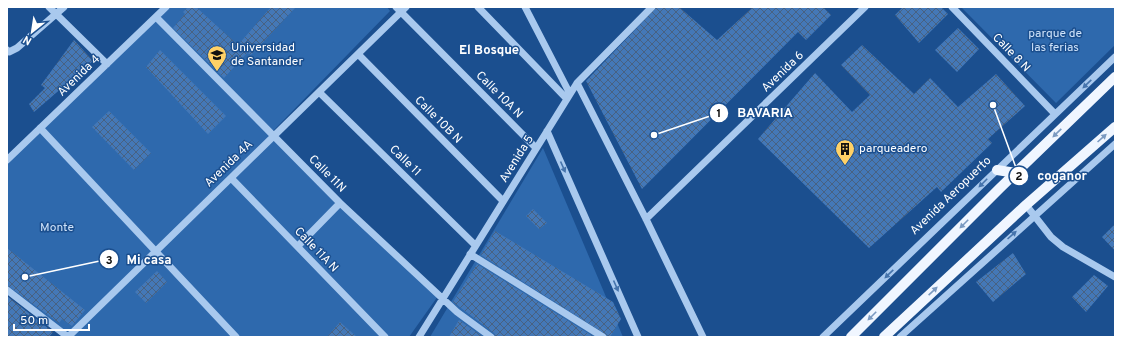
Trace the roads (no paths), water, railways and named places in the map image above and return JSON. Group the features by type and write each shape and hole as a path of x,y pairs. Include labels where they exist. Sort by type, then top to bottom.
{"main road":[{"path":"851,337 1115,77"},
{"path":"884,337 1026,205 1115,127"},
{"path":"997,170 1016,173"}],"street":[{"path":"49,7 107,64"},
{"path":"8,51 17,48 64,7"},
{"name":"Avenida 4","path":"7,160 166,7"},
{"path":"478,7 568,96"},
{"path":"525,7 568,96"},
{"name":"Avenida 5","path":"419,337 444,300 470,254 577,83 652,7"},
{"name":"Avenida 6","path":"646,219 865,7"},
{"name":"Calle 8 N","path":"952,7 1055,114"},
{"name":"Avenida 4A","path":"68,337 358,54 401,9"},
{"name":"Calle 10A N","path":"401,9 536,148"},
{"name":"Calle 11N","path":"156,17 340,203 444,300 475,327 491,337"},
{"name":"Calle 10B N","path":"358,54 503,201"},
{"name":"Avenida Aeropuerto","path":"823,337 1115,57"},
{"path":"577,83 646,219 703,337"},
{"name":"Calle 11","path":"319,92 476,245"},
{"path":"40,128 236,337"},
{"path":"547,131 638,337"},
{"path":"900,337 1115,144"},
{"name":"Calle 11A N","path":"231,178 385,337"},
{"path":"298,246 340,203"},
{"path":"1026,205 1051,238 1063,247 1115,277"},
{"path":"470,254 603,337"},
{"path":"7,290 68,337"}],"place":[{"name":"Universidad de Santander","path":"217,72"},
{"name":"coganor","path":"993,105"},
{"name":"BAVARIA","path":"654,135"},
{"name":"parqueadero","path":"845,166"},
{"name":"Mi casa","path":"25,277"}],"district":[{"name":"El Bosque","path":"489,51"}],"park label":[{"name":"parque de las ferias","path":"1055,41"},
{"name":"Monte","path":"57,228"}]}
